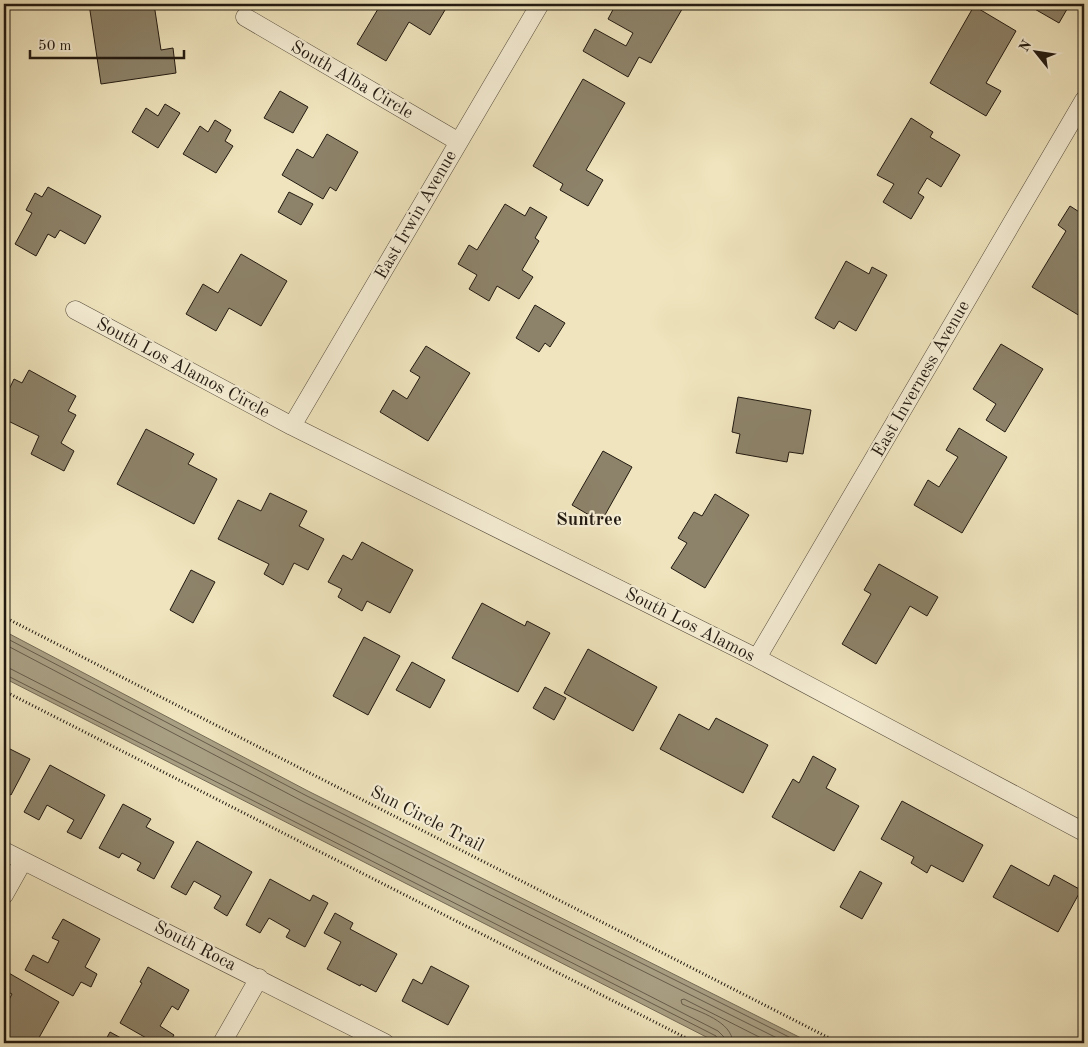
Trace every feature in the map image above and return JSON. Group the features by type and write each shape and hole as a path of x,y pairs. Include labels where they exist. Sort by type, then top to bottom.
{"street":[{"name":"East Irwin Avenue","path":"292,426 540,4"},
{"name":"South Alba Circle","path":"246,17 459,142"},
{"name":"East Inverness Avenue","path":"757,658 1084,100"},
{"name":"South Los Alamos Circle","path":"75,310 292,426"},
{"name":"South Los Alamos","path":"292,426 757,658 1084,832"},
{"name":"South Roca","path":"4,851 385,1043"},
{"path":"4,895 23,861"},
{"path":"222,1043 259,978"}],"path":[{"name":"Sun Circle Trail","path":"4,617 840,1043"},
{"path":"4,691 696,1043"}],"water":[{"path":"4,631 308,791 811,1043 718,1043 4,678"}],"building":[{"path":"89,4 154,4 161,50 173,48 176,73 101,84"},
{"path":"381,4 390,6 391,4 448,5 430,35 409,22 386,61 357,44"},
{"path":"616,4 633,6 634,4 685,4 651,63 639,57 628,77 583,51 595,29 626,46 633,33 608,19"},
{"path":"1026,4 1070,4 1059,23"},
{"path":"974,6 1016,31 986,83 1001,91 986,116 930,83"},
{"path":"583,79 625,103 586,170 603,180 588,206 560,190 563,184 533,166"},
{"path":"280,91 308,107 293,133 264,118"},
{"path":"165,104 180,113 158,148 132,132 146,108 158,116"},
{"path":"911,118 933,132 930,137 960,155 941,187 927,178 918,193 924,197 911,219 883,202 894,184 877,175"},
{"path":"215,120 231,130 225,141 233,146 216,173 183,154 200,126 208,132"},
{"path":"327,134 358,152 336,191 330,187 323,199 282,175 297,149 313,158"},
{"path":"48,187 101,216 85,244 60,230 55,238 48,234 36,256 15,244 32,213 26,210 35,193 42,197"},
{"path":"289,192 313,204 301,225 278,212"},
{"path":"505,204 525,216 530,207 547,217 535,238 539,241 522,270 533,277 519,299 497,286 489,301 469,289 477,275 458,264 469,245 477,250"},
{"path":"1070,206 1084,215 1084,309 1080,316 1032,287 1066,231 1058,225"},
{"path":"241,254 287,281 261,326 229,308 216,331 186,314 203,284 218,293"},
{"path":"846,261 869,274 872,267 887,275 856,331 839,321 834,329 815,318"},
{"path":"535,305 565,323 550,347 545,343 539,352 516,338"},
{"path":"1001,344 1043,369 1005,432 986,420 996,404 973,389"},
{"path":"426,346 470,373 428,441 380,412 393,390 407,399 420,377 410,371"},
{"path":"29,370 76,396 68,411 76,415 61,443 74,451 64,471 31,454 39,436 4,419 4,400 14,379 22,383"},
{"path":"738,397 811,410 803,454 789,452 787,462 736,453 740,434 732,432"},
{"path":"959,428 1007,457 962,533 914,505 928,480 939,487 958,457 946,450"},
{"path":"146,429 194,454 188,464 217,479 194,524 117,484"},
{"path":"603,451 632,467 601,522 572,505"},
{"path":"270,493 307,511 299,526 324,539 308,570 294,563 283,585 264,574 269,564 218,539 238,500 261,511"},
{"path":"715,494 749,515 705,588 671,568 687,543 678,538 694,512 702,516"},
{"path":"362,542 413,570 390,613 367,601 362,611 338,597 342,589 328,582 343,555 352,560"},
{"path":"879,564 938,597 927,616 910,606 876,664 842,644 871,594 864,590"},
{"path":"191,570 215,582 193,623 170,610"},
{"path":"482,603 525,626 527,621 550,633 518,692 452,658"},
{"path":"364,637 400,656 368,715 333,696"},
{"path":"588,649 657,687 633,731 564,693"},
{"path":"412,662 445,680 430,708 396,690"},
{"path":"545,687 566,698 554,720 533,708"},
{"path":"679,714 709,730 716,718 768,745 743,793 660,749"},
{"path":"4,746 30,759 11,795 4,791"},
{"path":"813,756 836,769 826,788 859,806 834,851 772,817 793,779 799,783"},
{"path":"50,765 105,795 81,839 67,832 74,820 47,805 39,820 24,812"},
{"path":"902,801 983,845 963,882 931,865 927,873 911,863 914,857 881,839"},
{"path":"123,804 151,819 146,827 174,842 154,879 137,870 141,863 122,853 119,858 99,848"},
{"path":"197,841 252,872 227,916 214,908 221,896 194,881 186,895 171,887"},
{"path":"1011,865 1049,886 1054,875 1081,890 1058,932 993,897"},
{"path":"860,871 882,883 862,919 840,907"},
{"path":"270,879 310,901 313,895 328,903 305,947 286,937 290,930 269,918 260,933 246,925"},
{"path":"335,913 353,923 350,929 397,954 376,992 327,969 341,942 324,933"},
{"path":"63,919 100,939 85,967 97,974 91,987 81,982 73,996 25,970 33,955 48,963 59,941 52,938"},
{"path":"431,966 469,986 448,1025 402,1001 413,979 422,984"},
{"path":"148,967 189,990 178,1010 172,1006 160,1026 174,1035 169,1043 155,1043 120,1023 142,983 140,982"},
{"path":"7,972 59,1002 36,1043 30,1041 29,1043 4,1043 4,1009 12,994 4,990 4,978"},
{"path":"110,1032 130,1043 104,1043"}],"district":[{"name":"Suntree","path":"589,520"}]}
